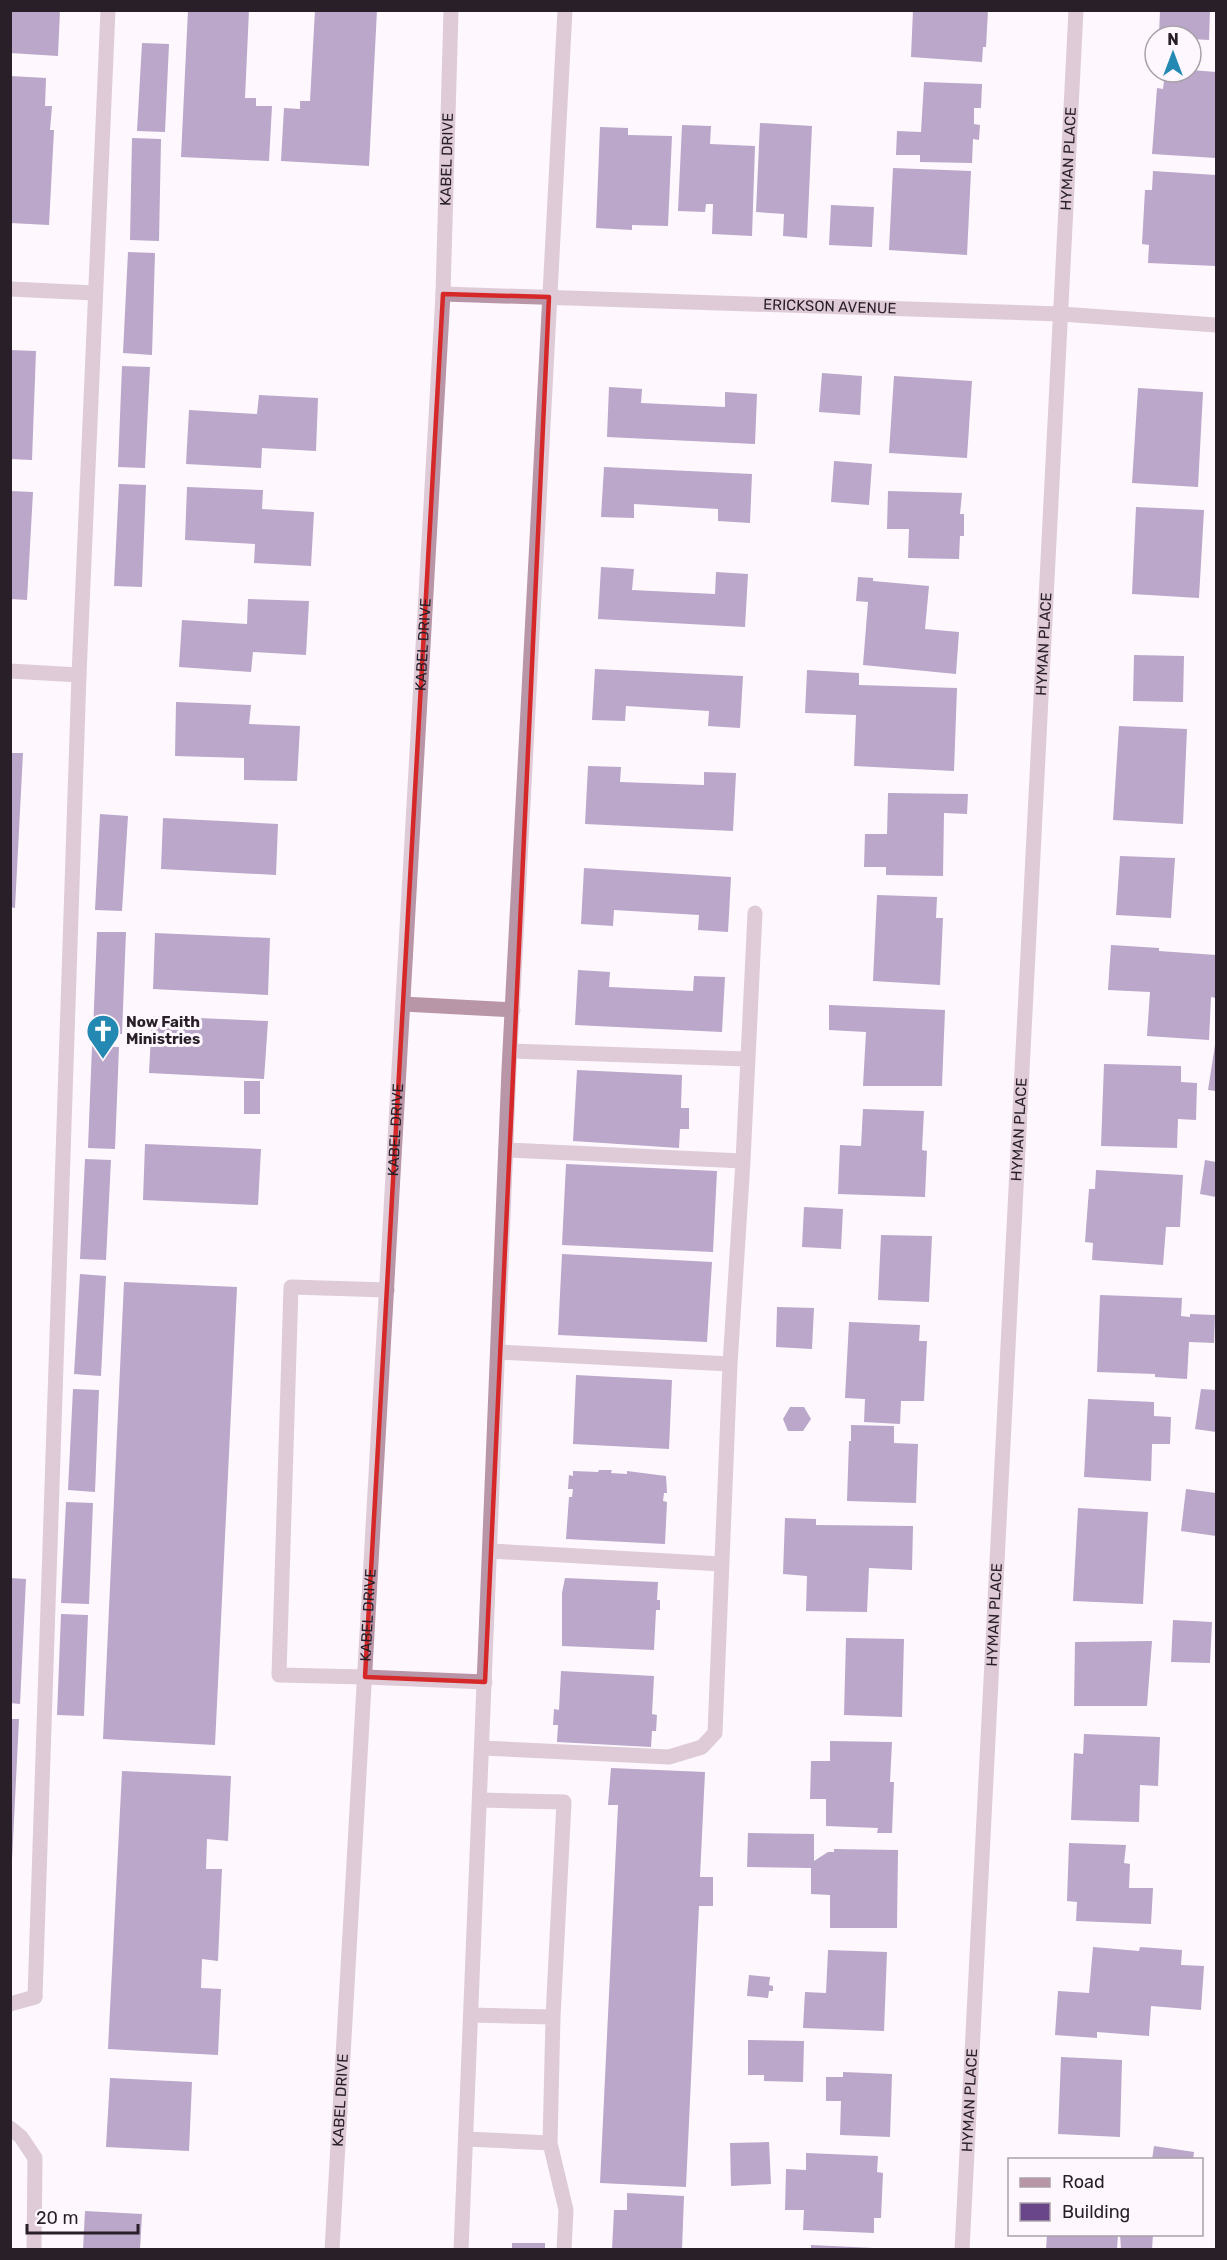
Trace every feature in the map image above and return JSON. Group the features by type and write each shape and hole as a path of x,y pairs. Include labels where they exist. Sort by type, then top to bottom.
{"street":[{"path":"10,2004 35,1997 79,675 108,10"},
{"name":"KABEL DRIVE","path":"332,2250 443,294 451,10"},
{"path":"461,2250 506,1150 565,10"},
{"name":"HYMAN PLACE","path":"962,2250 1076,10"},
{"path":"10,289 95,293"},
{"name":"ERICKSON AVENUE","path":"443,294 1061,314 1216,325"},
{"path":"10,671 79,675"},
{"path":"482,1748 669,1757 702,1747 715,1733 730,1364 755,913"},
{"path":"403,1004 513,1010"},
{"path":"511,1051 747,1059"},
{"path":"506,1150 743,1161"},
{"path":"387,1290 291,1287 279,1675 484,1682"},
{"path":"498,1352 730,1364"},
{"path":"490,1551 722,1564"},
{"path":"480,1800 564,1803 553,2017 550,2143 566,2210 564,2250"},
{"path":"471,2015 553,2017"},
{"path":"10,2128 21,2137 35,2158 34,2250"},
{"path":"466,2139 550,2143"}],"highlighted area":[{"path":"443,294 549,297 485,1682 365,1677"}],"building":[{"path":"10,10 60,10 58,56 10,53"},
{"path":"188,10 249,10 245,98 256,98 256,106 272,106 269,161 181,157"},
{"path":"315,10 377,10 369,166 281,161 284,108 300,109 300,101 310,101"},
{"path":"913,10 988,10 986,47 983,47 982,62 911,57"},
{"path":"1160,10 1210,10 1209,40 1203,40 1203,24 1159,24"},
{"path":"142,43 169,44 165,132 137,131"},
{"path":"1203,71 1216,72 1216,158 1152,154 1157,88 1163,89 1164,84 1203,84"},
{"path":"10,76 46,78 45,106 52,106 50,130 54,130 49,225 10,223"},
{"path":"924,82 982,84 981,108 974,108 974,124 980,125 979,140 973,139 972,163 920,162 920,155 896,155 897,131 921,132"},
{"path":"760,123 812,126 807,238 783,236 784,214 756,212"},
{"path":"682,125 711,126 710,144 755,146 752,236 712,234 713,204 706,204 705,212 678,211"},
{"path":"600,127 628,128 628,135 672,136 668,226 632,225 632,230 596,228"},
{"path":"132,138 161,139 159,241 130,240"},
{"path":"893,168 971,171 967,255 889,250"},
{"path":"1153,171 1216,175 1216,266 1148,263 1149,245 1142,244 1145,190 1152,190"},
{"path":"831,205 874,207 872,247 829,245"},
{"path":"128,252 155,253 152,355 123,353"},
{"path":"10,350 36,351 32,460 10,459"},
{"path":"122,366 150,367 145,468 118,467"},
{"path":"822,373 862,376 860,415 819,412"},
{"path":"894,376 972,381 967,458 889,453"},
{"path":"609,387 642,389 641,403 725,407 725,392 757,394 755,444 607,437"},
{"path":"1138,388 1203,392 1198,487 1132,483"},
{"path":"259,395 318,398 316,451 262,448 261,468 186,464 189,410 257,414"},
{"path":"834,461 872,464 869,505 831,502"},
{"path":"604,467 752,474 750,523 718,521 718,509 634,504 634,518 601,517"},
{"path":"119,484 146,485 142,587 114,586"},
{"path":"187,487 263,490 262,509 314,512 311,566 254,563 255,544 185,540"},
{"path":"10,491 33,492 27,600 10,599"},
{"path":"888,491 962,493 960,514 964,514 964,536 960,536 959,559 908,558 909,529 887,529"},
{"path":"1136,507 1204,510 1199,598 1132,594"},
{"path":"601,567 634,569 632,590 715,594 716,572 748,574 745,627 598,619"},
{"path":"858,577 873,578 873,581 929,586 925,629 959,632 956,674 863,665 868,602 856,601"},
{"path":"248,599 309,601 306,655 253,652 251,672 179,667 182,620 247,624"},
{"path":"1134,655 1184,656 1183,702 1133,701"},
{"path":"595,669 743,676 740,728 708,726 709,711 626,706 625,721 592,720"},
{"path":"807,670 859,673 859,685 957,688 954,771 854,766 856,715 805,713"},
{"path":"176,702 251,705 249,724 300,726 297,781 244,780 244,758 175,756"},
{"path":"1119,726 1187,729 1183,824 1113,820"},
{"path":"10,753 23,753 15,908 10,907"},
{"path":"588,766 621,767 620,782 704,785 704,772 736,773 733,831 585,824"},
{"path":"888,793 968,794 967,814 944,813 943,876 886,875 886,867 864,867 865,834 887,834"},
{"path":"100,814 128,816 122,911 95,910"},
{"path":"163,818 278,824 276,875 161,869"},
{"path":"1120,856 1175,858 1171,918 1116,915"},
{"path":"584,868 731,877 728,932 698,930 699,915 614,910 613,926 581,924"},
{"path":"877,895 937,897 936,918 943,918 940,985 873,981"},
{"path":"97,932 126,932 122,1034 93,1032"},
{"path":"155,933 270,938 268,995 153,989"},
{"path":"1111,945 1216,955 1216,998 1211,997 1209,1040 1147,1036 1150,992 1108,990"},
{"path":"578,970 610,972 609,987 693,991 694,976 725,977 722,1032 575,1025"},
{"path":"829,1005 945,1010 942,1086 863,1086 866,1032 829,1030"},
{"path":"152,1016 268,1021 264,1079 149,1073"},
{"path":"1216,1045 1216,1091 1208,1090"},
{"path":"92,1046 119,1047 115,1149 88,1148"},
{"path":"1104,1064 1181,1066 1181,1082 1197,1083 1196,1120 1178,1119 1177,1148 1101,1146"},
{"path":"577,1070 682,1075 681,1108 689,1108 689,1129 680,1129 679,1148 573,1141"},
{"path":"244,1081 260,1081 260,1114 244,1114"},
{"path":"863,1109 924,1111 922,1150 927,1151 925,1197 838,1194 840,1145 861,1146"},
{"path":"145,1144 261,1149 258,1205 143,1200"},
{"path":"85,1159 111,1160 106,1260 80,1259"},
{"path":"1205,1160 1216,1162 1216,1197 1200,1194"},
{"path":"566,1164 717,1171 713,1252 562,1245"},
{"path":"1096,1170 1183,1175 1180,1227 1166,1227 1163,1265 1092,1260 1093,1243 1085,1242 1089,1189 1095,1189"},
{"path":"804,1207 843,1209 841,1249 802,1247"},
{"path":"881,1235 932,1236 929,1302 878,1300"},
{"path":"562,1254 712,1262 707,1342 558,1335"},
{"path":"80,1274 106,1276 101,1376 74,1374"},
{"path":"124,1282 237,1287 215,1745 103,1739"},
{"path":"1100,1295 1182,1298 1181,1316 1215,1315 1214,1343 1189,1342 1187,1379 1155,1377 1155,1374 1097,1372"},
{"path":"777,1307 814,1308 812,1349 776,1347"},
{"path":"849,1322 920,1325 919,1341 927,1341 924,1401 901,1401 900,1424 864,1422 865,1399 845,1398"},
{"path":"576,1375 672,1380 669,1449 573,1444"},
{"path":"73,1389 99,1390 95,1492 68,1490"},
{"path":"1201,1389 1216,1390 1216,1432 1195,1429"},
{"path":"1088,1399 1154,1402 1154,1416 1171,1417 1170,1444 1152,1444 1151,1481 1084,1477"},
{"path":"790,1407 804,1407 811,1419 803,1431 788,1431 783,1419"},
{"path":"851,1425 894,1426 894,1443 918,1444 916,1503 847,1501"},
{"path":"599,1470 612,1470 611,1473 627,1474 627,1471 666,1476 667,1493 664,1493 663,1501 667,1502 665,1544 566,1539 569,1497 572,1497 573,1489 568,1489 569,1475 573,1476 573,1471 598,1472"},
{"path":"1186,1489 1216,1493 1216,1536 1181,1531"},
{"path":"66,1502 93,1503 89,1604 61,1603"},
{"path":"1078,1508 1148,1512 1143,1604 1073,1601"},
{"path":"785,1518 816,1519 816,1525 913,1526 912,1570 869,1568 867,1612 806,1611 807,1576 783,1574"},
{"path":"10,1578 26,1579 20,1704 10,1703"},
{"path":"565,1578 658,1582 657,1600 660,1600 660,1610 656,1610 654,1650 562,1646 562,1593"},
{"path":"61,1614 88,1615 84,1716 57,1715"},
{"path":"1173,1620 1212,1622 1210,1663 1171,1662"},
{"path":"846,1638 904,1639 902,1717 844,1715"},
{"path":"1152,1641 1147,1706 1074,1706 1075,1642"},
{"path":"561,1671 654,1676 652,1714 657,1715 656,1731 652,1731 651,1747 557,1742 558,1725 553,1725 554,1709 559,1710"},
{"path":"10,1719 19,1719 12,1861 10,1861"},
{"path":"1084,1734 1160,1737 1158,1786 1140,1785 1139,1822 1071,1820 1074,1753 1083,1754"},
{"path":"830,1741 892,1742 890,1782 894,1782 892,1833 877,1833 878,1828 826,1826 826,1799 810,1799 811,1761 830,1761"},
{"path":"611,1768 705,1772 700,1877 713,1877 713,1906 699,1906 686,2187 600,2183 618,1805 608,1805"},
{"path":"122,1771 231,1776 228,1841 207,1839 206,1869 222,1869 218,1961 202,1959 201,1988 221,1989 218,2055 108,2049"},
{"path":"748,1833 814,1834 814,1861 828,1852 834,1852 834,1849 898,1850 897,1928 830,1928 830,1895 811,1894 811,1868 747,1867"},
{"path":"1069,1843 1126,1845 1124,1863 1130,1864 1129,1888 1153,1888 1151,1924 1076,1921 1077,1902 1067,1901"},
{"path":"1093,1947 1139,1951 1140,1947 1182,1950 1181,1965 1204,1966 1201,2010 1151,2006 1149,2036 1097,2032 1097,2038 1055,2035 1058,1991 1089,1993"},
{"path":"828,1950 887,1952 884,2031 803,2028 805,1992 826,1993"},
{"path":"749,1975 770,1977 769,1985 773,1986 773,1991 769,1991 768,1998 747,1996"},
{"path":"748,2040 804,2041 803,2082 764,2081 764,2075 748,2075"},
{"path":"1061,2057 1122,2060 1120,2137 1058,2134"},
{"path":"843,2072 892,2074 890,2137 840,2135 841,2101 826,2101 826,2077 843,2077"},
{"path":"110,2078 192,2082 189,2151 106,2147"},
{"path":"769,2142 771,2184 731,2186 730,2143"},
{"path":"1154,2146 1194,2152 1193,2158 1152,2158"},
{"path":"806,2153 878,2156 877,2172 883,2173 881,2218 874,2218 874,2233 803,2230 804,2210 785,2210 786,2169 806,2170"},
{"path":"627,2193 684,2196 682,2250 612,2250 614,2210 627,2210"},
{"path":"85,2211 142,2214 140,2250 83,2250"},
{"path":"1047,2236 1118,2236 1117,2250 1046,2250"},
{"path":"1120,2236 1153,2236 1152,2250 1121,2250"},
{"path":"512,2243 545,2243 545,2250 512,2250"},
{"path":"811,2245 874,2248 874,2250 811,2250"}],"place":[{"name":"Now Faith Ministries","path":"103,1060"}]}
